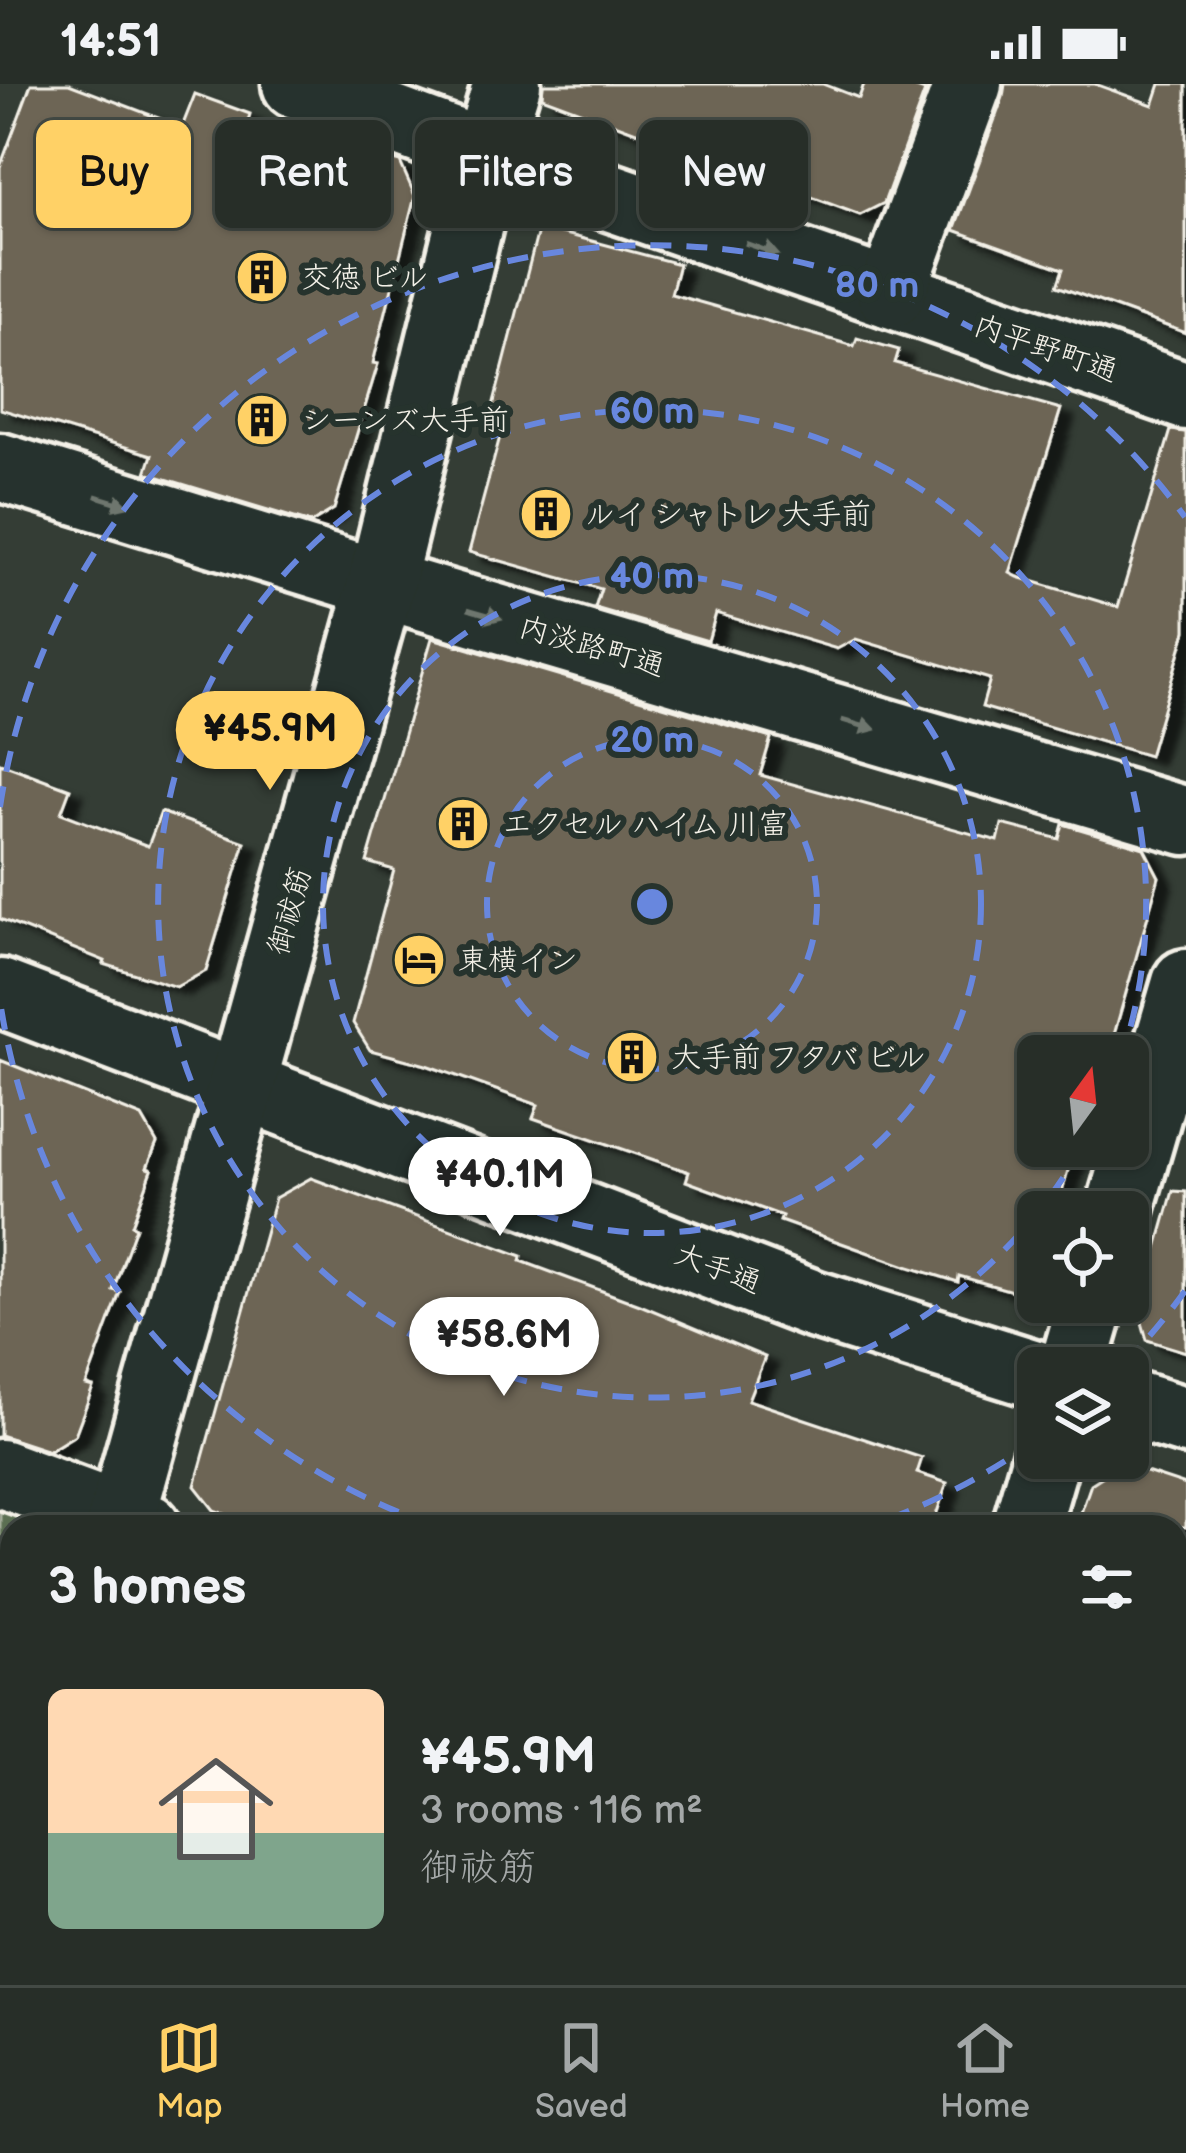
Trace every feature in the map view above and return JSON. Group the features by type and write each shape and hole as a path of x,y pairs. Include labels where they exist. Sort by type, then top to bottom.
{"street":[{"name":"内平野町通","path":"296,84 415,128"},
{"name":"御祓筋","path":"496,120 507,84"},
{"path":"891,294 968,84"},
{"name":"内平野町通","path":"615,199 1186,396"},
{"name":"御祓筋","path":"131,1515 240,1085 381,584 468,228"},
{"name":"内淡路町通","path":"0,466 381,584 1186,821"},
{"path":"1124,1191 1186,982"},
{"name":"大手通","path":"0,993 814,1304 1017,1368"},
{"path":"1149,1410 1186,1421"},
{"path":"0,1473 106,1515"},
{"path":"1029,1515 1040,1479"}],"building":[{"path":"31,84 69,84 164,120 36,120 36,228 191,228 191,120 185,120 195,94 250,114 248,120 215,120 215,228 391,228 391,160 400,162 415,196 373,363 378,364 334,509 311,523 146,473 152,455 0,409 0,167"},
{"path":"543,84 823,84 859,98 864,84 905,84 925,91 884,203 860,215 808,196 808,120 639,120 639,133 615,120 542,97"},
{"path":"1005,84 1095,84 1153,105 1160,84 1186,84 1186,333 1057,286 1063,269 954,230"},
{"path":"539,228 543,228 679,264 671,294 854,346 857,338 899,350 895,363 1061,409 1010,573 1018,577 1118,607 1171,430 1186,432 1186,631 1149,756 982,707 990,679 856,639 837,649 716,613 708,641 595,608 601,589 469,552 505,418 491,414"},
{"path":"432,638 771,738 760,775 998,841 1002,824 1059,839 1063,824 1144,848 1159,877 1114,1035 1017,1035 1017,1167 1069,1167 1062,1191 1017,1191 1017,1280 1012,1291 959,1276 958,1282 780,1221 782,1216 686,1181 689,1172 533,1118 538,1105 370,1050 353,1023 394,870 367,862"},
{"path":"0,763 70,789 61,813 148,846 161,812 245,842 206,971 176,987 104,964 0,919"},
{"path":"0,1060 142,1117 157,1143 132,1225 136,1227 113,1290 120,1292 86,1385 93,1387 75,1435 49,1451 0,1435"},
{"path":"311,1178 522,1256 521,1261 765,1357 748,1400 922,1458 917,1473 947,1483 936,1515 227,1515 214,1510 195,1486 275,1198"},
{"path":"1173,1191 1186,1192 1186,1352 1147,1340 1142,1323 1149,1323 1149,1276"},
{"path":"1149,1473 1186,1485 1186,1515 1080,1515 1091,1484 1099,1479 1149,1479"}],"place":[{"name":"交徳 ビル","path":"262,277"},
{"name":"シーンズ大手前","path":"262,420"},
{"name":"ルイ シャトレ 大手前","path":"546,514"},
{"name":"エクセル ハイム 川富","path":"463,824"},
{"name":"東横イン","path":"419,960"},
{"name":"大手前 フタバ ビル","path":"632,1057"}]}
